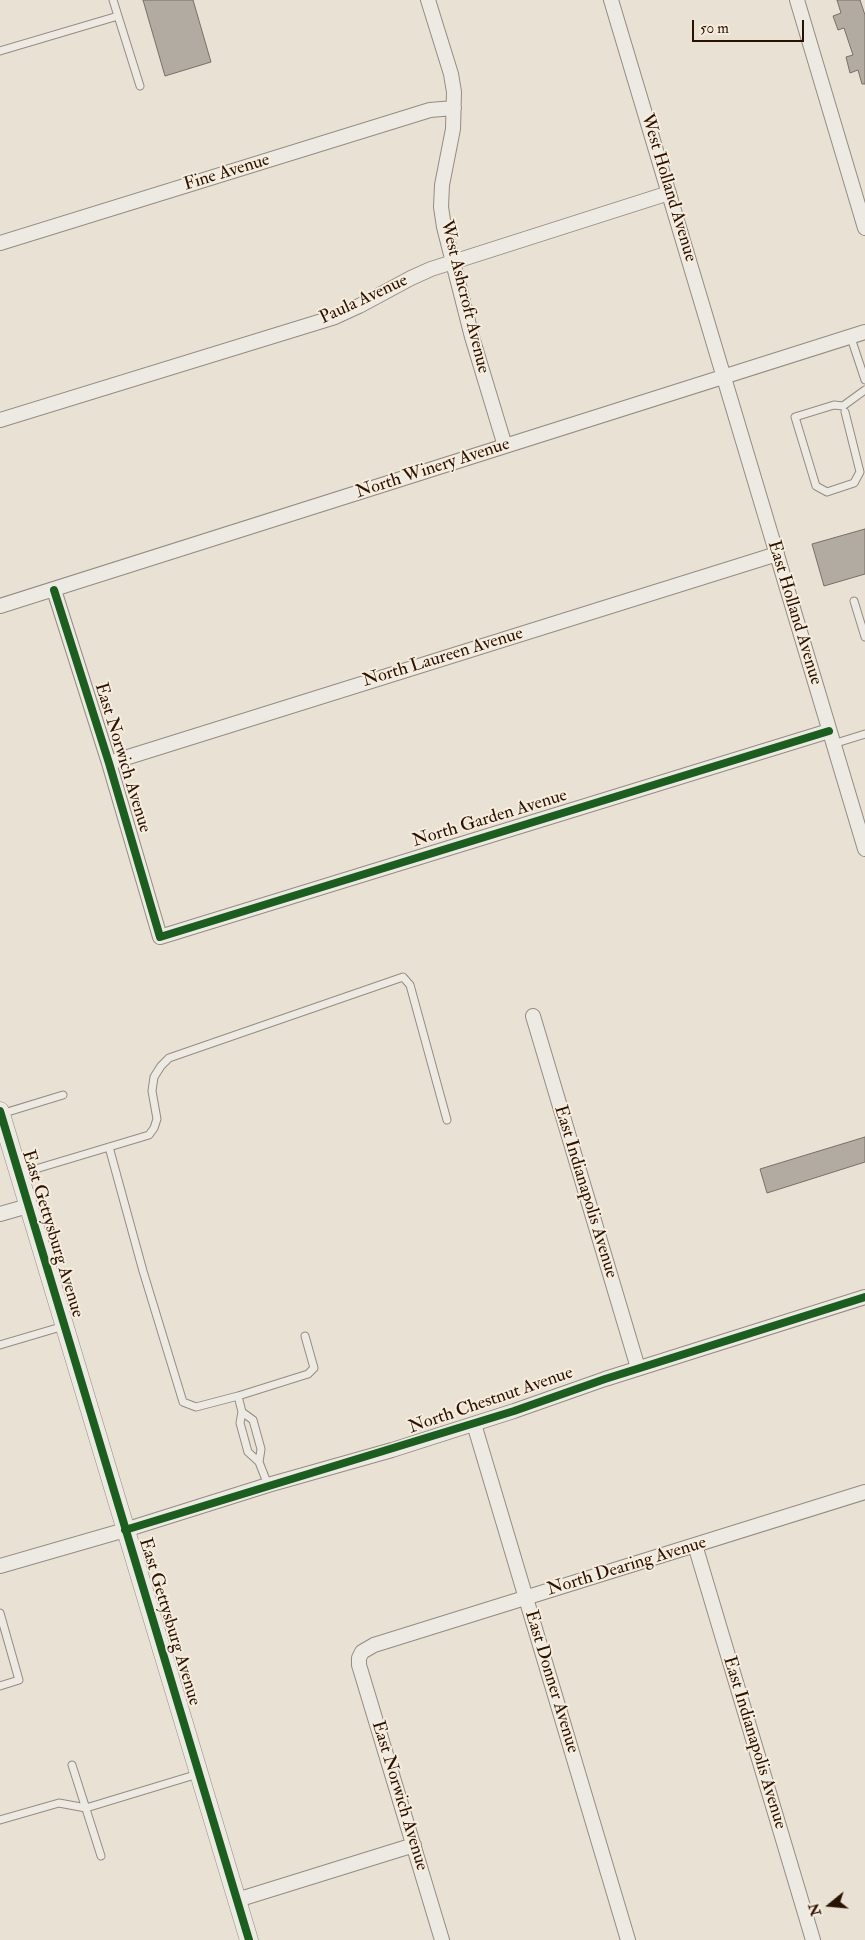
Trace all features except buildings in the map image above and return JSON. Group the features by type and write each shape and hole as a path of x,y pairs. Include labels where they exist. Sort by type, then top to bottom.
{"street":[{"name":"West Ashcroft Avenue","path":"428,0 454,92 453,129 442,185 441,207 444,227 472,337 505,446"},
{"name":"West Holland Avenue","path":"611,0 724,376"},
{"path":"797,0 865,228"},
{"name":"Fine Avenue","path":"0,243 430,110 454,108"},
{"name":"Paula Avenue","path":"0,420 335,317 411,278 454,261 669,194"},
{"name":"North Winery Avenue","path":"0,606 850,335 865,332"},
{"name":"East Holland Avenue","path":"724,376 865,849"},
{"name":"North Laureen Avenue","path":"109,763 777,554"},
{"name":"East Norwich Avenue","path":"54,590 109,763 160,937"},
{"name":"North Garden Avenue","path":"160,937 831,737"},
{"name":"East Indianapolis Avenue","path":"532,1016 638,1368"},
{"name":"East Gettysburg Avenue","path":"0,1113 249,1940"},
{"name":"East Gettysburg Avenue","path":"0,1214 28,1206"},
{"name":"North Chestnut Avenue","path":"0,1566 392,1450 638,1368 865,1297"},
{"name":"East Donner Avenue","path":"474,1424 628,1940"},
{"name":"North Dearing Avenue","path":"362,1652 374,1646 865,1492"},
{"name":"East Indianapolis Avenue","path":"695,1545 813,1940"},
{"name":"East Norwich Avenue","path":"362,1652 358,1658 359,1665 442,1940"},
{"path":"237,1900 414,1845"}],"lane":[{"path":"113,0 140,86"},
{"path":"0,51 118,16"},
{"path":"850,335 865,380"},
{"path":"845,412 860,472 854,483 827,492 816,486 795,417 834,405 843,406 865,390"},
{"path":"854,601 865,637"},
{"path":"831,737 865,734"},
{"path":"19,1174 148,1135 154,1128 157,1119 152,1091 154,1077 160,1066 169,1058 403,977 410,985 447,1120"},
{"path":"0,1113 63,1095"},
{"path":"109,1147 143,1271 183,1402 196,1407 308,1374 314,1368 305,1336"},
{"path":"0,1345 64,1326"},
{"path":"238,1396 242,1412 240,1422 248,1452 259,1462 268,1486"},
{"path":"242,1412 253,1420 261,1449 259,1462"},
{"path":"0,1613 19,1680 0,1686"},
{"path":"72,1765 101,1856"},
{"path":"0,1820 59,1803 86,1808 198,1774"}],"cycle path":[{"path":"54,590 109,763 160,937 829,731"},
{"path":"0,1111 249,1940"},
{"path":"125,1530 514,1411 605,1379 865,1297"}]}
